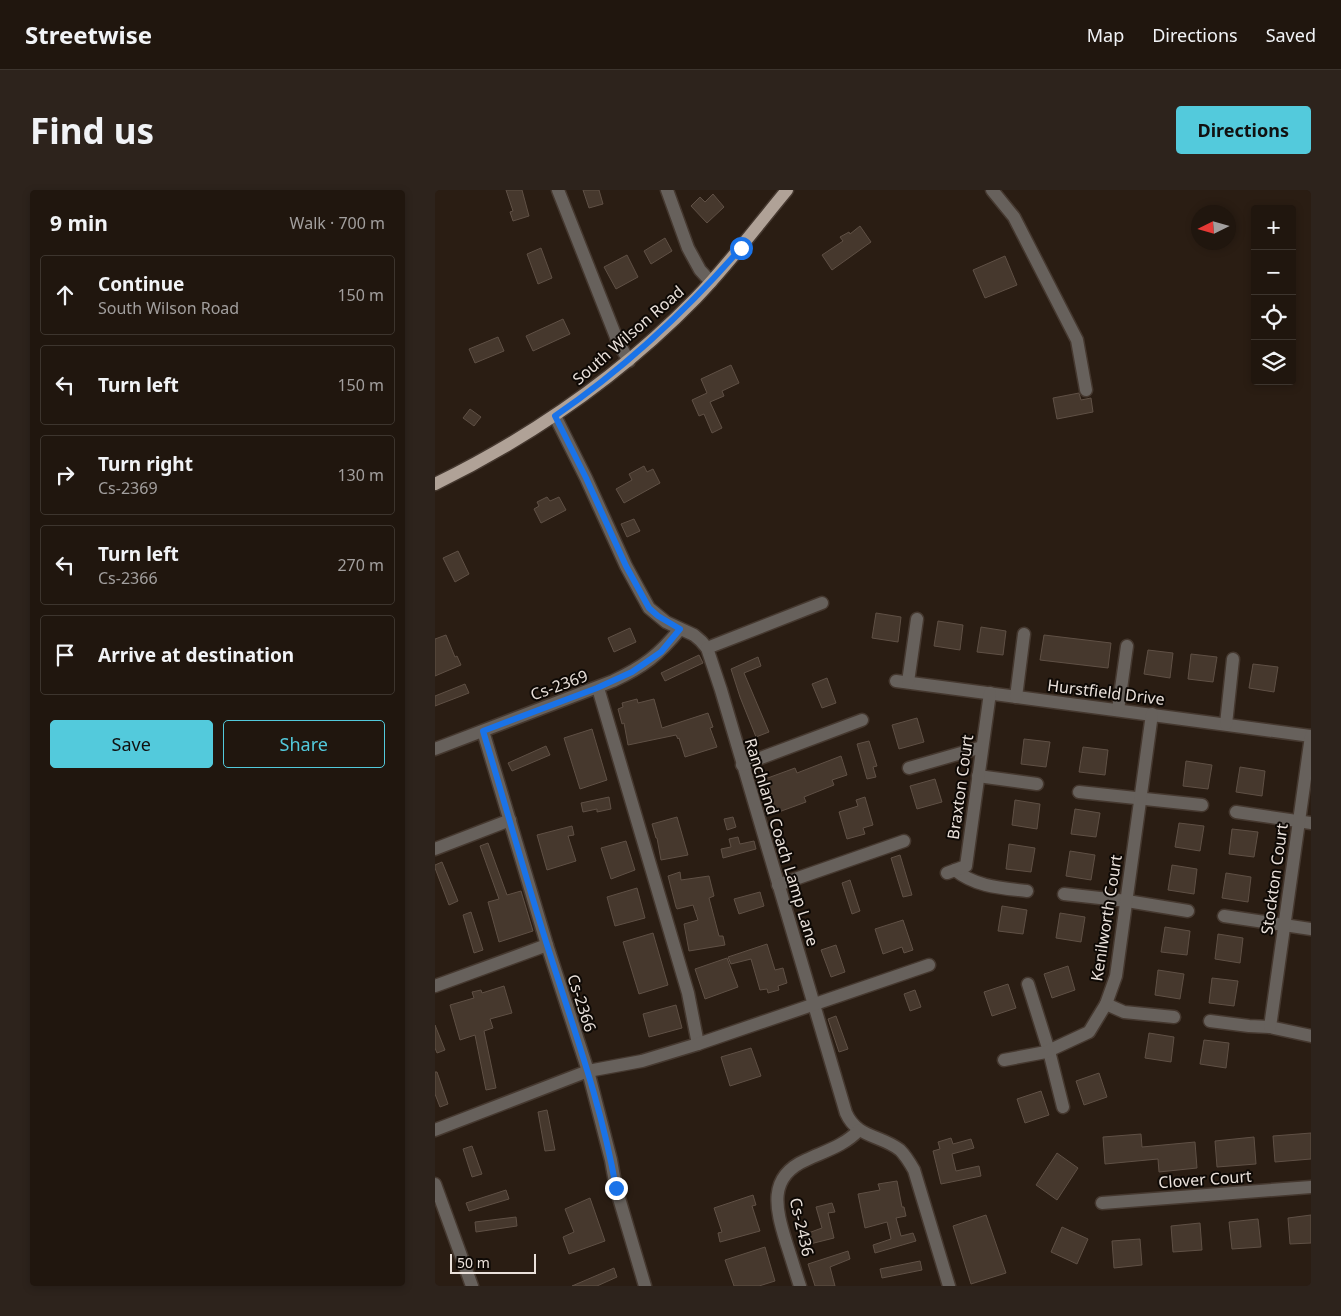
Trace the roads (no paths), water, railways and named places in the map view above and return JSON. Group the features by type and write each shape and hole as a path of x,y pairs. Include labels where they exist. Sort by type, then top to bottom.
{"main road":[{"name":"South Wilson Road","path":"435,484 513,442 555,416 585,396 629,361 711,282 787,190"}],"street":[{"path":"558,190 618,342 629,361"},
{"path":"667,190 688,248 699,270 711,282"},
{"path":"992,190 1014,217 1077,340 1087,390"},
{"path":"555,416 626,566 649,608 658,616 694,635 707,648 823,604"},
{"name":"Hurstfield Drive","path":"917,619 902,682 1311,736"},
{"name":"Cs-2369","path":"435,749 597,688 632,672 649,661 666,646 680,629"},
{"path":"1016,697 1024,634"},
{"path":"1118,710 1127,646"},
{"name":"Ranchland Coach Lamp Lane","path":"707,648 779,885 845,1113 849,1121 859,1130 891,1144 908,1159 914,1170 949,1286"},
{"path":"1226,724 1233,659"},
{"path":"597,688 688,993 699,1044"},
{"name":"Braxton Court","path":"990,693 966,866 951,872 987,886 1027,891"},
{"name":"Kenilworth Court","path":"1004,1060 1049,1051 1089,1032 1106,1004 1116,976 1151,714"},
{"path":"742,765 863,720"},
{"name":"Cs-2366","path":"483,731 547,945 588,1071 611,1160 616,1188 645,1286"},
{"name":"Stockton Court","path":"1270,1027 1284,926 1305,822 1311,736"},
{"path":"909,768 982,747"},
{"path":"978,776 1037,784"},
{"path":"1079,792 1202,805"},
{"path":"1237,812 1305,822"},
{"path":"435,849 510,820"},
{"path":"779,885 904,840"},
{"path":"1064,894 1127,901 1188,911"},
{"path":"1224,916 1311,929"},
{"path":"435,986 547,945"},
{"path":"435,1130 588,1071 642,1061 699,1044 929,965"},
{"path":"1028,984 1049,1051 1063,1107"},
{"path":"1106,1004 1124,1012 1174,1017"},
{"path":"1210,1021 1270,1027 1311,1036"},
{"name":"Cs-2436","path":"800,1286 777,1204 777,1192 781,1181 796,1164 835,1148 850,1139 859,1130"},
{"path":"435,1184 472,1286"},
{"name":"Clover Court","path":"1102,1203 1311,1187"}]}
